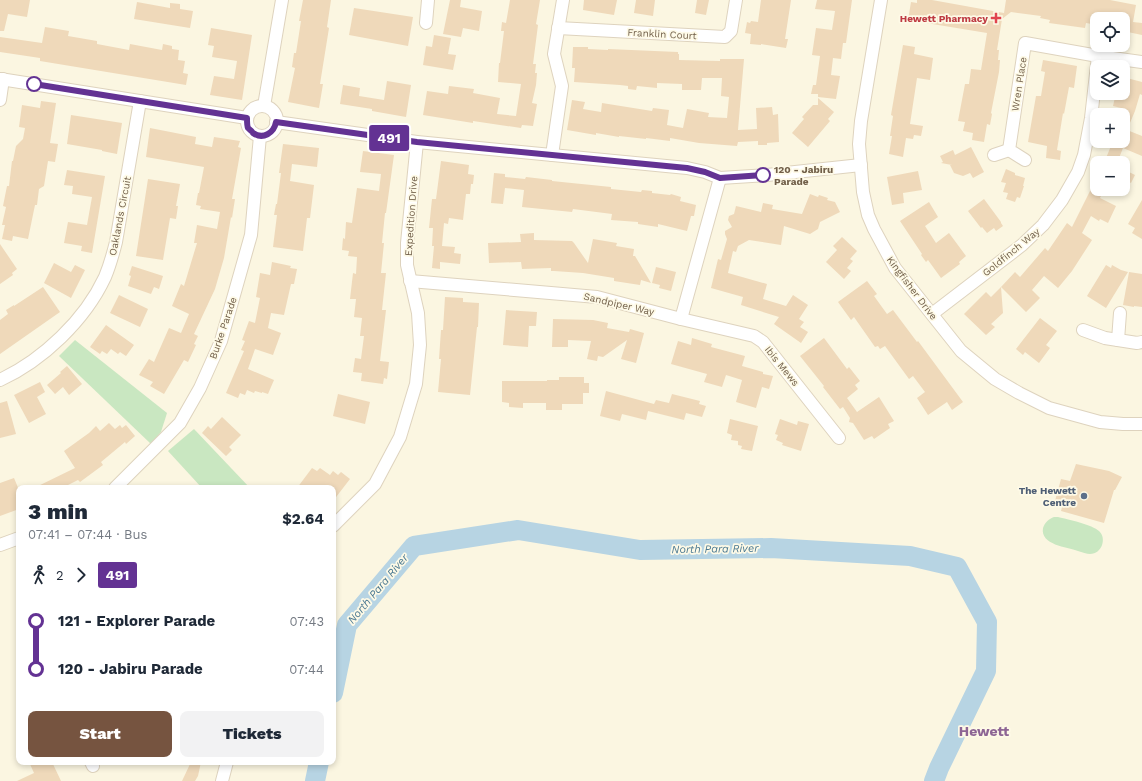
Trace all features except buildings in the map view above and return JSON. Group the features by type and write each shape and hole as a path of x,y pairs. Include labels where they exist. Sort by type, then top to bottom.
{"street":[{"path":"264,106 282,0"},
{"path":"426,23 428,0"},
{"path":"552,155 562,86 554,54 563,0"},
{"name":"Franklin Court","path":"558,28 725,37 731,31 736,0"},
{"name":"Kingfisher Drive","path":"881,0 861,121 859,144 865,204 874,229 895,268 961,351 995,379 1049,408 1100,422 1142,424"},
{"name":"Wren Place","path":"1008,150 1025,43 1098,56"},
{"path":"1098,56 1142,62"},
{"name":"Goldfinch Way","path":"932,314 1022,245 1043,225 1062,200 1078,172 1084,155 1098,56"},
{"path":"0,100 2,79 247,118"},
{"name":"Oaklands Circuit","path":"0,380 22,368 60,339 91,302 104,278 116,242 140,101"},
{"path":"264,106 274,113 276,122 273,130 269,134 260,136 248,128 247,118 254,108 264,106"},
{"path":"276,122 417,142 687,168 705,172 720,178 767,175 861,165"},
{"name":"Burke Parade","path":"118,485 180,423 200,388 221,341 251,235 260,136"},
{"name":"Expedition Drive","path":"336,523 375,484 400,437 416,384 420,345 418,313 407,266 407,243 417,142"},
{"path":"994,155 1008,150 1025,160"},
{"path":"681,319 720,178"},
{"name":"Sandpiper Way","path":"410,281 597,297 681,319"},
{"path":"1118,340 1120,313"},
{"name":"Ibis Mews","path":"681,319 754,336 762,342 839,438"},
{"path":"1083,330 1105,338 1137,343 1142,342"},
{"path":"0,545 16,539"},
{"path":"222,781 226,765"}],"green space":[{"path":"75,340 167,413 161,432 151,444 59,356"},
{"path":"194,429 247,485 199,485 168,451"},
{"path":"1054,517 1086,524 1099,531 1103,538 1100,549 1089,554 1050,542 1043,534 1043,528 1047,521"}],"waterway":[{"name":"North Para River","path":"336,678 347,625 414,546 518,530 640,550 771,548 910,556 957,567 987,622 986,671 934,781"},
{"name":"North Para River","path":"315,781 318,765"}],"bus line":[{"name":"491","path":"34,84 247,118 248,128 260,136 269,134 276,125 276,122 417,142 687,168 705,172 720,178 763,175"}],"place":[{"name":"Hewett Pharmacy","path":"996,18"},
{"name":"120 - Jabiru Parade","path":"763,175"},
{"name":"The Hewett Centre","path":"1084,496"}],"district":[{"name":"Hewett","path":"984,731"}]}
